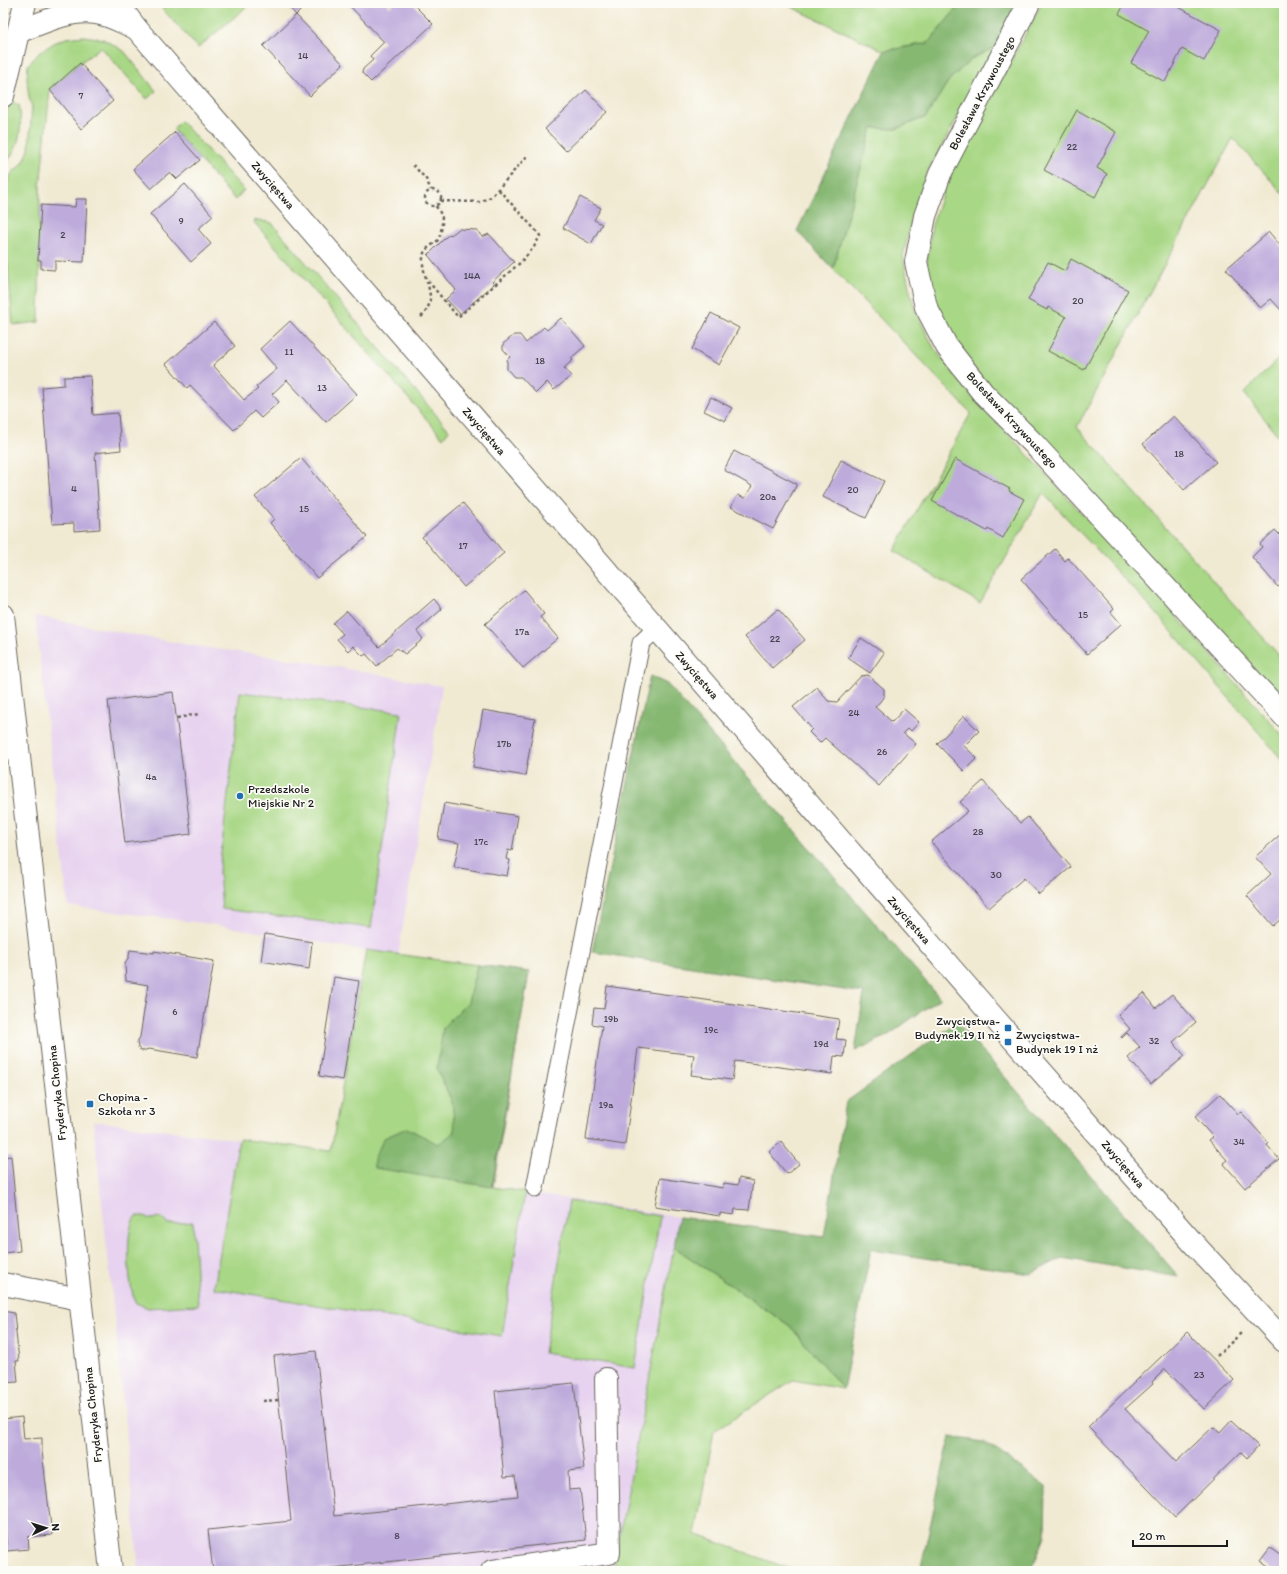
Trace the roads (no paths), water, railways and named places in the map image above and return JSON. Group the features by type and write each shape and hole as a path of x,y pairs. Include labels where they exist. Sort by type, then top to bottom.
{"street":[{"path":"3,96 8,55 18,32 25,3"},
{"name":"Zwycięstwa","path":"117,3 136,28 991,1014 1187,1237 1284,1341"},
{"name":"Bolesława Krzywoustego","path":"1029,3 940,174 924,216 916,262 926,307 947,347 983,393 1033,443 1284,716"},
{"path":"18,32 61,16 85,13 96,13 113,18 136,28"},
{"name":"Fryderyka Chopina","path":"4,623 111,1571"},
{"path":"3,1284 80,1299"},
{"path":"492,1571 609,1553 606,1379"}],"lane":[{"path":"535,1188 641,642 656,629"}],"place":[{"name":"Przedszkole Miejskie Nr 2","path":"240,796"},
{"name":"Zwycięstwa- Budynek 19 II nż","path":"1008,1028"},
{"name":"Zwycięstwa- Budynek 19 I nż","path":"1008,1042"},
{"name":"Chopina - Szkoła nr 3","path":"90,1104"}]}
